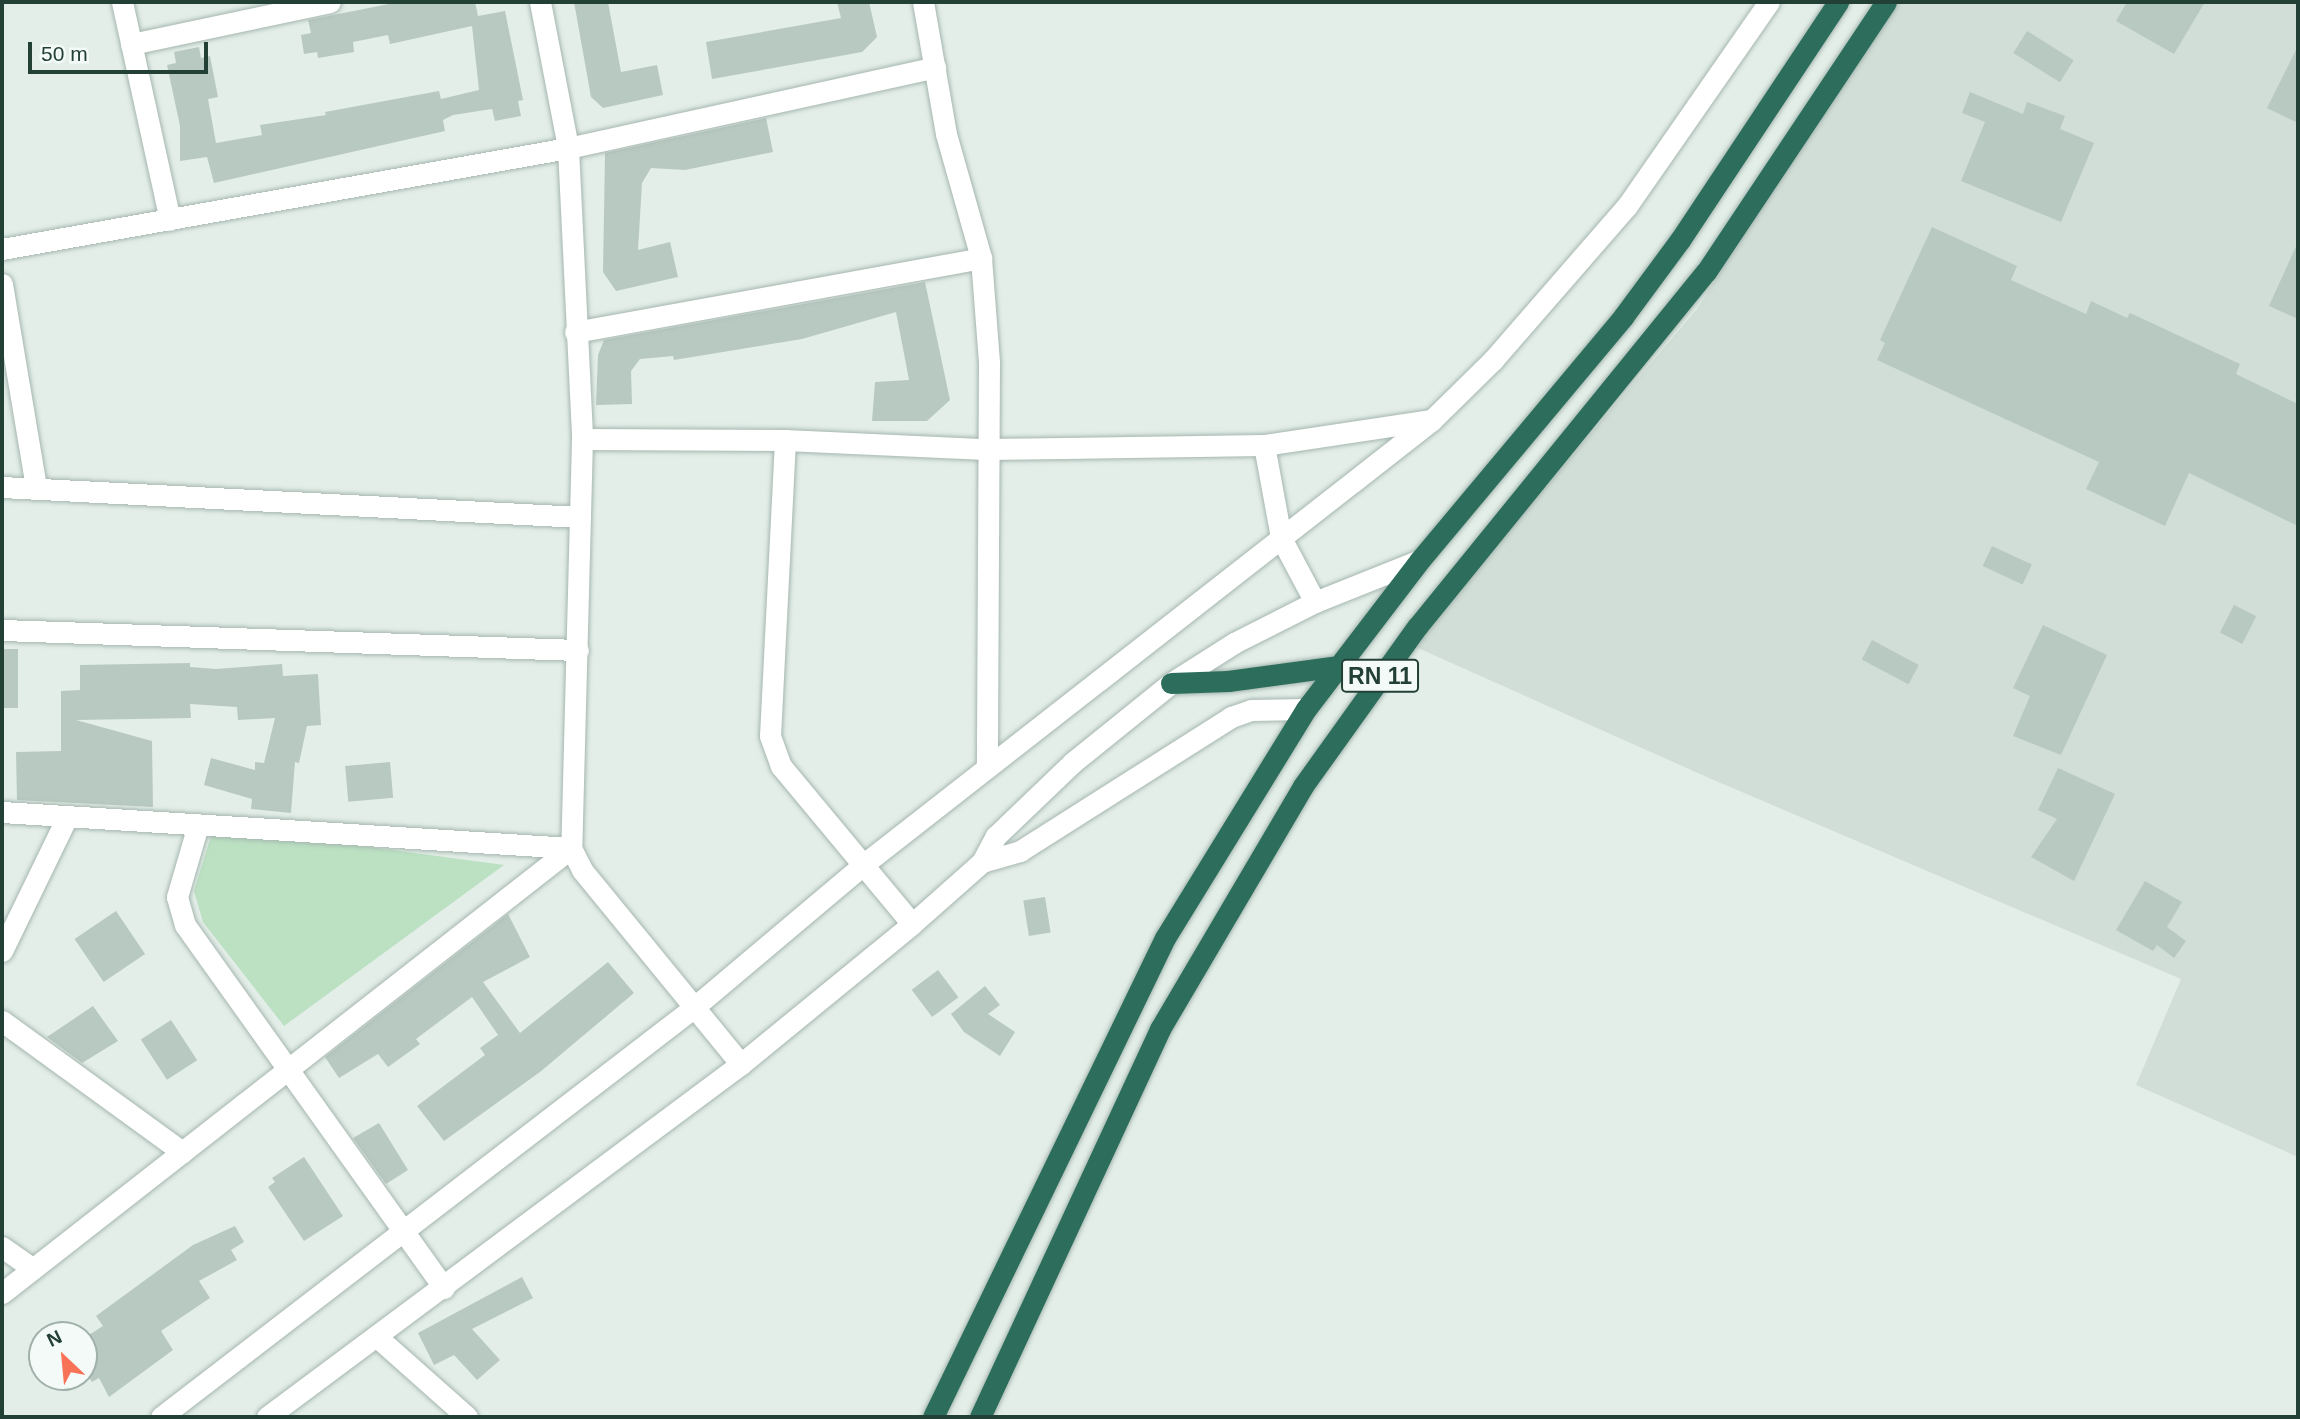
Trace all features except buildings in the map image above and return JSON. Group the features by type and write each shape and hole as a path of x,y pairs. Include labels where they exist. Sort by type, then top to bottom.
{"highway":[{"name":"RN 11","path":"933,1417 1165,938 1306,709 1420,560 1623,317 1838,2"},
{"name":"RN 11","path":"980,1417 1160,1029 1303,786 1417,627 1706,272 1886,2"},
{"path":"1171,683 1228,681 1339,666"}],"street":[{"path":"122,2 170,220"},
{"path":"131,44 330,2"},
{"path":"540,2 568,148 582,439 571,848 582,870 692,1009 741,1064"},
{"path":"923,2 946,134 981,258 989,363 986,449 987,766"},
{"path":"161,1417 692,1009 864,864 987,766 1432,420 1493,360 1627,206 1769,2"},
{"path":"2,249 568,148 935,67"},
{"path":"575,332 981,258"},
{"path":"2,284 36,487"},
{"path":"582,439 785,440 986,449 1264,445 1432,420"},
{"path":"785,440 770,736 781,766 912,924"},
{"path":"1264,445 1281,538 1315,603"},
{"path":"2,486 580,517"},
{"path":"267,1417 741,1064 912,924 982,862 996,836 1072,762 1171,683 1234,643 1315,603 1420,560"},
{"path":"2,630 578,650"},
{"path":"982,862 1020,851 1231,717 1260,709 1306,709"},
{"path":"2,813 571,848"},
{"path":"2,951 66,817"},
{"path":"198,825 177,897 185,925 289,1069 401,1234 444,1287"},
{"path":"2,1293 571,848"},
{"path":"2,1021 183,1152"},
{"path":"2,1247 33,1269"},
{"path":"377,1337 467,1417"}],"shaded area":[{"path":"1895,2 2298,2 2298,1157 2136,1085 2181,979 1709,778 1411,645 1697,309"}],"green space":[{"path":"214,826 504,865 284,1026 203,922 194,891"}]}
